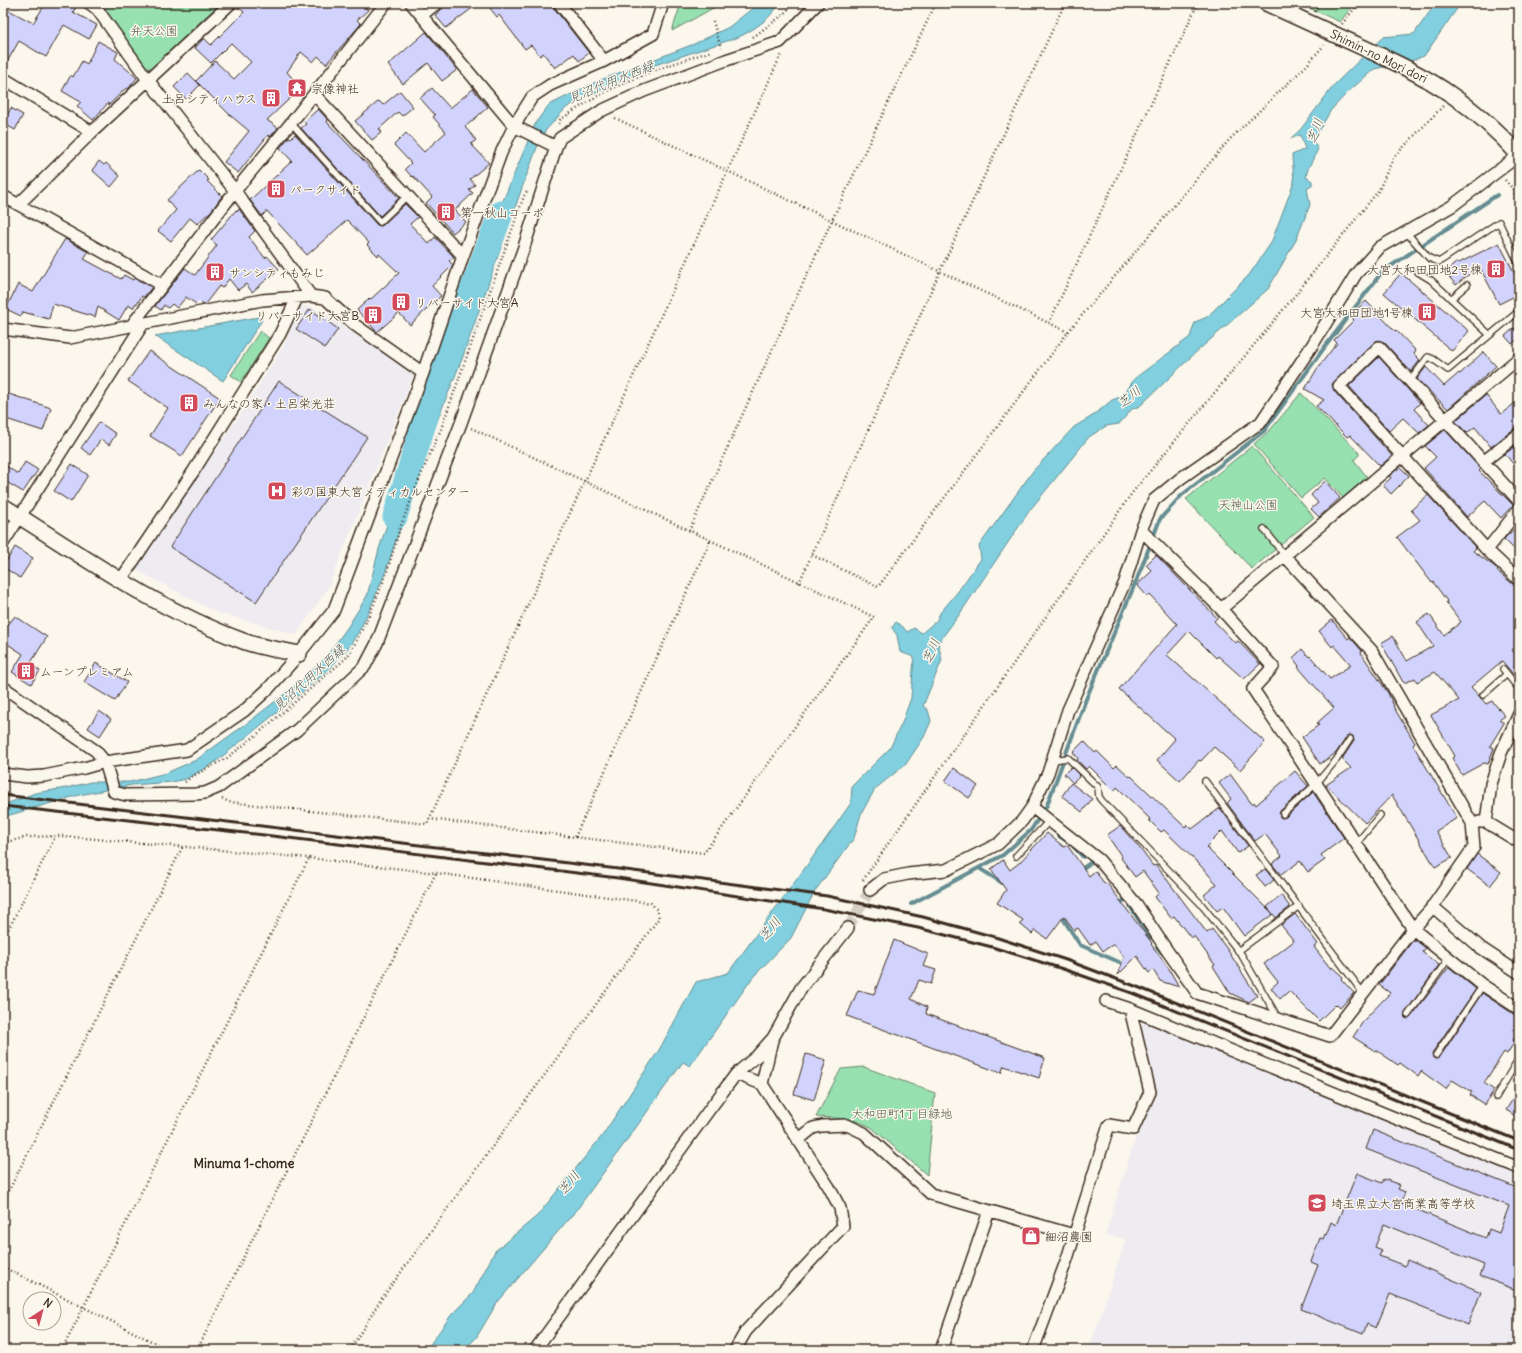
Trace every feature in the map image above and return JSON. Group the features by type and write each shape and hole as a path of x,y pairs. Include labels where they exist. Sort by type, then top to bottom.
{"street":[{"path":"20,204 92,132 231,3"},
{"path":"131,326 234,191 291,123 386,3"},
{"path":"411,3 514,126 556,147"},
{"path":"422,15 437,3"},
{"path":"560,3 604,61"},
{"path":"3,774 27,777 44,776 187,750 244,711 268,689 299,654 334,610 423,373 463,256 501,153 514,126 532,97 550,85 604,61 654,34 663,3"},
{"path":"3,687 96,751 106,765 114,792 126,795 205,793 219,788 297,730 365,666 377,643 460,423 524,247 560,138 600,111 644,91 703,68 780,42 818,3"},
{"name":"Shimin-no Mori dori","path":"1266,3 1390,60 1453,96 1500,134 1519,155"},
{"path":"96,5 148,80 234,191 312,296"},
{"path":"3,78 92,132"},
{"path":"314,94 463,256"},
{"path":"870,890 884,879 908,874 946,870 998,844 1022,821 1032,807 1048,774 1068,710 1125,582 1141,530 1154,500 1180,478 1261,422 1313,344 1356,274 1380,247 1452,206 1519,155"},
{"path":"3,196 20,204 162,285"},
{"path":"3,329 70,338 262,300 312,296 325,298 355,325 423,373"},
{"path":"120,581 193,472 280,334 298,298"},
{"path":"3,543 143,324"},
{"path":"1519,501 1379,347 1339,386 1487,550 1519,580"},
{"path":"1221,609 1519,358"},
{"path":"1483,462 1519,434"},
{"path":"3,506 120,581 166,608 245,642 299,654"},
{"path":"1487,550 1519,509"},
{"path":"1141,530 1221,609 1273,667 1253,689 1413,929 1482,985 1519,1008"},
{"path":"1032,807 1099,860 1134,900 1197,993 1330,1036 1432,906 1474,847 1472,823 1372,651 1284,556"},
{"path":"1486,822 1491,784 1501,753 1519,714"},
{"path":"1472,823 1486,822 1519,842"},
{"path":"1432,906 1481,948 1519,974"},
{"path":"535,1350 736,1074 757,1056 773,1038 801,988 848,928"},
{"path":"1106,1001 1130,1009 1519,1168"},
{"path":"1033,1350 1074,1235 1109,1125 1133,1128 1150,1092 1130,1009"},
{"path":"762,1084 773,1038"},
{"path":"735,1350 746,1331 843,1226 840,1208 829,1187 762,1084 736,1074"},
{"path":"798,1140 813,1128 822,1126 848,1125 864,1133 931,1194 1074,1235"},
{"path":"941,1350 989,1211"}],"lane":[{"path":"291,123 380,222 407,196"},
{"path":"1406,232 1429,258 1439,262 1499,222 1519,264"},
{"path":"1418,272 1431,280 1490,335"},
{"path":"1451,299 1467,285"},
{"path":"1410,381 1428,357 1448,370 1519,311"},
{"path":"1264,530 1284,556"},
{"path":"1503,669 1519,689"},
{"path":"1483,695 1507,674"},
{"path":"1283,814 1316,784 1337,759 1350,739"},
{"path":"1052,760 1068,758 1098,787 1099,797 1102,801 1201,904 1238,951 1280,1020"},
{"path":"1206,781 1363,993"},
{"path":"1356,844 1380,814"},
{"path":"1016,856 1050,820"},
{"path":"1238,951 1299,906"},
{"path":"1408,1015 1448,958"},
{"path":"1436,1055 1482,985"},
{"path":"1496,1097 1519,1058"}],"path":[{"path":"746,40 752,38 783,16 794,3"},
{"path":"689,531 832,220 936,3"},
{"path":"799,583 940,271 1065,3"},
{"path":"1049,323 1198,3"},
{"path":"1315,13 1318,3"},
{"path":"812,555 878,587 1068,332 1230,139 1308,65 1359,3"},
{"path":"713,21 721,48"},
{"path":"577,109 628,81 670,64 714,50"},
{"path":"205,793 230,802 427,824 783,51"},
{"path":"862,880 1132,493 1296,294 1379,190 1393,158 1453,96"},
{"path":"600,111 728,170 1068,332"},
{"path":"1498,172 1512,188 1519,203"},
{"path":"170,793 193,776 227,758 238,750 345,659 350,653 368,618 386,575 400,528 441,429 524,196 532,183"},
{"path":"429,819 704,853 874,617 460,423"},
{"path":"575,837 710,541"},
{"path":"3,842 27,836 62,836 309,858 436,873 652,903 657,910 659,918 380,1301 350,1350"},
{"path":"3,940 55,837"},
{"path":"3,1202 183,846"},
{"path":"62,1350 309,858"},
{"path":"197,1350 436,873"},
{"path":"3,1267 169,1350"}],"shaded area":[{"name":"彩の国東大宮メディカルセンター","path":"310,306 325,314 414,374 328,588 296,635 216,612 134,569 242,412 283,347 299,307"},
{"name":"埼玉県立大宮商業高等学校","path":"1148,1020 1519,1171 1519,1350 1089,1350 1126,1239 1105,1235 1138,1130 1154,1091 1141,1026"}],"green space":[{"name":"弁天公園","path":"111,3 220,3 152,68 147,68 107,13 106,9"},
{"path":"681,3 722,3 672,31"},
{"path":"1298,3 1355,3 1340,22"},
{"path":"260,331 269,338 241,382 231,375"},
{"path":"1301,393 1360,454 1354,460 1367,477 1343,498 1325,478 1301,498 1254,444 1271,429"},
{"name":"天神山公園","path":"1252,446 1314,517 1252,569 1186,499"},
{"name":"大和田町1丁目緑地","path":"864,1067 935,1093 927,1175 871,1127 851,1119 816,1117 841,1069"}],"water":[{"name":"見沼代用水西縁","path":"759,3 780,3 767,19 745,34 652,66 578,101 566,108 546,130 538,145 523,185 462,359 439,416 384,576 358,633 348,648 330,668 214,763 186,779 172,782 132,785 79,795 3,817 3,805 35,793 91,782 130,782 166,773 196,760 250,721 300,682 325,658 347,628 367,596 379,549 396,497 406,484 408,474 412,471 428,421 433,412 439,388 442,388 444,375 454,351 486,256 489,234 536,122 549,105 598,81 694,44 729,27"},
{"name":"芝川","path":"1436,3 1461,3 1424,56 1408,62 1374,69 1347,93 1331,110 1313,141 1318,149 1308,169 1306,177 1312,181 1312,185 1307,188 1310,205 1296,240 1268,289 1194,354 1140,406 1132,409 1119,424 1106,426 1089,437 1030,510 959,615 938,643 942,660 923,706 928,710 931,721 924,737 906,764 875,789 861,814 854,838 815,891 791,938 753,977 690,1066 683,1062 578,1208 497,1303 476,1338 464,1350 426,1350 452,1314 473,1293 495,1251 537,1216 602,1136 659,1050 696,982 728,973 851,803 852,786 890,748 902,723 911,698 914,657 900,652 897,635 892,628 896,622 907,632 914,628 922,633 937,620 940,613 956,594 981,559 979,546 1033,471 1074,427 1094,415 1112,400 1123,396 1135,378 1190,337 1195,322 1207,317 1249,275 1271,243 1294,182 1292,155 1305,149 1300,135 1290,139 1300,130 1335,84 1383,37 1414,34"},
{"path":"258,317 262,320 223,381 155,336"}],"building":[{"path":"46,3 69,3 76,7 73,12 97,25 89,39 64,25 46,57 19,41 3,69 3,7 33,23"},
{"path":"238,3 361,3 368,10 357,20 361,24 326,64 318,56 313,62 301,52 287,72 301,88 267,120 278,128 270,137 268,135 238,173 224,162 249,131 230,115 196,81 215,61 234,79 251,62 231,43 211,63 195,48 204,38 211,45 244,12 237,6"},
{"path":"449,3 479,3 446,28 435,15"},
{"path":"486,3 550,3 589,53 579,61 574,54 555,68 543,53 540,56 531,45 525,49 499,15 497,17"},
{"path":"426,32 457,70 442,81 428,63 403,84 388,65"},
{"path":"98,41 118,52 115,59 137,78 127,90 126,88 109,105 108,103 93,120 77,106 81,102 62,91 71,75 73,77 82,61 87,64"},
{"path":"188,73 200,85 186,99 174,87"},
{"path":"432,88 450,108 473,89 488,107 465,127 476,140 471,144 489,163 470,179 475,185 469,190 473,193 455,210 466,222 453,233 426,203 432,197 405,169 411,163 394,145 406,133 424,152 446,132 433,117 435,115 420,98"},
{"path":"400,91 413,107 402,116 398,112 379,129 382,132 372,140 355,121 379,101 383,105"},
{"path":"11,108 23,115 15,130 3,123"},
{"path":"318,109 328,120 327,122 399,198 380,216 301,128 306,124 304,122"},
{"path":"295,134 377,225 383,225 405,204 418,217 410,224 429,244 435,237 454,257 449,261 453,265 432,286 441,296 410,325 399,313 377,332 357,310 399,273 367,245 369,243 347,220 307,255 267,211 262,216 250,200 292,161 280,148 289,137 291,138"},
{"path":"99,161 104,165 106,163 120,176 111,187 92,170"},
{"path":"199,170 209,180 207,181 222,196 212,210 197,224 190,218 171,241 158,231 176,210 167,200"},
{"path":"239,209 255,231 249,237 265,258 267,256 279,269 252,292 246,284 238,290 229,279 222,288 219,286 203,305 199,301 196,304 186,297 177,308 172,304 168,308 164,305 161,310 155,306 185,268 195,275 217,245 211,240 236,210 237,211"},
{"path":"65,239 88,252 84,259 121,279 124,275 152,287 144,297 142,296 133,308 128,305 119,320 98,307 95,317 53,304 49,319 23,312 21,316 6,309 18,284 33,292"},
{"name":"大宮大和田団地2号棟","path":"1499,243 1519,282 1519,294 1499,304 1479,266 1456,285 1445,272 1457,262 1459,263"},
{"name":"大宮大和田団地1号棟","path":"1401,273 1469,331 1452,351 1384,293"},
{"path":"1366,301 1416,351 1414,354 1420,360 1411,372 1384,342 1377,340 1332,384 1334,391 1392,456 1380,466 1350,435 1347,437 1316,406 1324,400 1305,389 1317,369 1337,343 1334,340 1354,320 1350,316"},
{"path":"310,309 338,329 325,348 296,329"},
{"path":"1514,328 1519,334 1519,338 1512,344 1505,336"},
{"name":"みんなの家・土呂栄光荘","path":"149,351 220,398 182,456 150,436 168,408 128,381"},
{"path":"1483,352 1496,366 1448,409 1417,379 1426,367 1444,386 1459,373 1460,374"},
{"path":"1379,357 1420,403 1414,409 1429,425 1419,433 1403,418 1389,431 1349,386"},
{"path":"279,381 367,437 256,602 170,547"},
{"path":"6,393 51,408 43,431 3,418 3,401"},
{"path":"1486,395 1501,414 1519,400 1519,427 1515,428 1491,447 1475,427 1467,433 1455,421"},
{"path":"99,422 116,434 109,445 101,439 90,455 81,448"},
{"path":"1445,430 1481,469 1479,471 1513,505 1501,518 1485,501 1467,517 1424,468 1436,457 1425,446"},
{"path":"1519,443 1519,471 1505,454"},
{"path":"25,462 38,470 23,492 3,480 3,464 18,474"},
{"path":"72,464 88,475 71,502 54,491"},
{"path":"1400,467 1409,476 1391,494 1383,485 1391,478 1389,476"},
{"path":"1325,481 1340,498 1319,517 1311,509 1318,503 1311,495"},
{"path":"1428,495 1476,548 1473,551 1494,566 1498,570 1497,571 1514,585 1519,587 1519,644 1512,650 1519,658 1519,681 1502,661 1471,687 1486,704 1492,701 1505,716 1499,720 1504,723 1490,746 1494,748 1488,764 1484,763 1462,775 1452,758 1455,756 1431,715 1459,700 1435,672 1417,682 1415,678 1407,682 1403,682 1381,643 1393,636 1407,661 1433,646 1417,622 1429,614 1444,635 1461,622 1433,582 1432,583 1397,537 1420,520 1411,510"},
{"path":"1519,524 1519,554 1504,539"},
{"path":"15,547 33,558 20,578 3,567"},
{"path":"1156,555 1217,618 1214,621 1235,643 1238,641 1260,664 1244,679 1218,656 1216,658 1189,631 1167,655 1265,742 1240,770 1214,747 1201,761 1199,760 1180,781 1157,760 1175,739 1119,689 1177,624 1150,595 1148,597 1137,585 1152,571 1146,565"},
{"path":"15,616 47,637 30,664 40,671 31,684 12,672 23,654 3,641 3,622 8,625"},
{"path":"1332,620 1348,639 1350,637 1362,651 1361,653 1388,693 1393,706 1415,743 1413,745 1457,818 1436,831 1452,858 1435,867 1392,795 1365,823 1326,785 1351,768 1342,759 1354,741 1353,736 1348,735 1336,753 1320,764 1302,737 1319,725 1317,723 1334,708 1298,667 1299,666 1293,658 1302,649 1330,679 1351,665 1334,645 1332,647 1319,631"},
{"path":"96,663 127,682 115,701 84,682"},
{"path":"99,711 111,719 100,736 88,728"},
{"path":"1084,741 1095,753 1097,751 1114,768 1117,765 1130,777 1131,776 1185,827 1187,824 1192,829 1220,808 1248,846 1238,853 1222,831 1206,847 1273,914 1244,936 1223,907 1217,911 1204,895 1217,884 1199,864 1164,830 1161,832 1149,820 1150,819 1117,787 1114,791 1089,766 1086,769 1077,760 1078,758 1073,752"},
{"path":"1071,767 1080,776 1073,783 1064,774"},
{"path":"954,768 978,786 969,798 945,781"},
{"path":"1295,771 1308,786 1280,811 1280,817 1286,817 1313,792 1344,838 1321,855 1325,860 1308,872 1300,861 1281,875 1272,864 1282,856 1265,834 1255,841 1227,803 1231,799 1219,783 1230,774 1252,804 1254,802 1256,805"},
{"path":"1071,783 1092,799 1082,812 1062,796"},
{"path":"1120,826 1153,866 1156,865 1207,933 1212,929 1227,949 1257,996 1249,1002 1230,993 1213,966 1215,965 1194,936 1191,938 1174,916 1171,918 1155,897 1159,893 1143,871 1135,877 1107,835"},
{"path":"1047,833 1064,847 1067,845 1089,876 1095,871 1105,884 1107,883 1152,943 1151,944 1169,969 1179,987 1160,981 1153,970 1149,973 1137,956 1118,975 1124,957 1114,944 1103,951 1096,941 1090,945 1078,928 1074,930 1064,916 1047,939 1035,930 1032,934 1020,924 1023,920 997,903 1006,890 991,869 1003,860 1010,870 1019,863"},
{"path":"1477,854 1501,872 1490,886 1467,869"},
{"path":"1265,869 1274,880 1265,887 1256,875"},
{"path":"1281,895 1290,907 1276,918 1267,907"},
{"path":"1295,914 1318,944 1314,947 1331,969 1332,967 1343,977 1341,979 1354,993 1340,1008 1336,1004 1319,1021 1289,991 1280,999 1271,988 1278,982 1264,964 1294,941 1281,925"},
{"path":"1414,939 1426,948 1422,952 1439,965 1405,1013 1405,1018 1408,1019 1411,1017 1449,967 1476,989 1432,1053 1433,1058 1436,1059 1440,1057 1482,993 1515,1015 1519,1016 1519,1031 1513,1040 1515,1041 1507,1054 1504,1052 1484,1083 1494,1090 1485,1105 1470,1095 1472,1092 1452,1080 1446,1089 1421,1071 1418,1076 1400,1063 1398,1065 1353,1037 1364,1020 1390,993 1379,985"},
{"path":"894,940 928,954 923,966 936,970 931,984 919,980 911,999 927,1007 926,1014 1045,1058 1039,1078 1004,1066 1001,1073 847,1016 858,990 874,994"},
{"path":"806,1054 826,1060 814,1100 794,1094"},
{"path":"1519,1089 1519,1118 1506,1110"},
{"path":"1373,1130 1517,1188 1519,1183 1519,1291 1480,1276 1484,1265 1384,1224 1375,1247 1382,1250 1379,1256 1405,1266 1407,1260 1481,1292 1468,1325 1390,1294 1376,1328 1367,1324 1363,1334 1301,1309 1318,1265 1311,1262 1320,1238 1323,1239 1325,1234 1326,1235 1331,1222 1336,1225 1357,1173 1382,1183 1384,1179 1400,1185 1398,1189 1405,1192 1401,1203 1486,1238 1489,1229 1499,1233 1509,1206 1366,1149"}],"waterway":[{"path":"911,904 1003,855 1031,830 1047,805 1086,699 1137,579 1160,519 1182,495 1264,431 1324,348 1382,272 1497,195"},
{"name":"見沼代用水西緑","path":"395,517 435,387 501,213"},
{"path":"1059,836 1070,843 1083,857"},
{"path":"1080,870 1096,859"},
{"path":"979,868 1004,884"},
{"path":"1117,905 1129,897"},
{"path":"1130,906 1150,938"},
{"path":"1060,914 1080,945 1119,962"},
{"path":"1157,947 1162,953"}],"tunnel":[{"path":"848,928 870,890"}],"railway":[{"path":"3,795 618,869 827,896 923,917 995,937 1066,960 1135,986 1519,1141"},
{"path":"3,806 264,835 618,878 824,909 918,928 992,947 1063,969 1132,993 1519,1150"}],"place":[{"name":"宗像神社","path":"297,88"},
{"name":"土呂シティハウス","path":"271,98"},
{"name":"パークサイド","path":"276,189"},
{"name":"第一秋山コーポ","path":"446,212"},
{"name":"大宮大和田団地2号棟","path":"1496,269"},
{"name":"サンシティもみじ","path":"215,272"},
{"name":"リバーサイド大宮A","path":"401,302"},
{"name":"大宮大和田団地1号棟","path":"1427,312"},
{"name":"リバーサイド大宮B","path":"373,315"},
{"name":"みんなの家・土呂栄光荘","path":"189,403"},
{"name":"彩の国東大宮メディカルセンター","path":"277,491"},
{"name":"ムーンプレミアム","path":"26,671"},
{"name":"埼玉県立大宮商業高等学校","path":"1317,1203"},
{"name":"細沼農園","path":"1031,1236"}],"district":[{"name":"Minuma 1-chome","path":"244,1163"}]}
